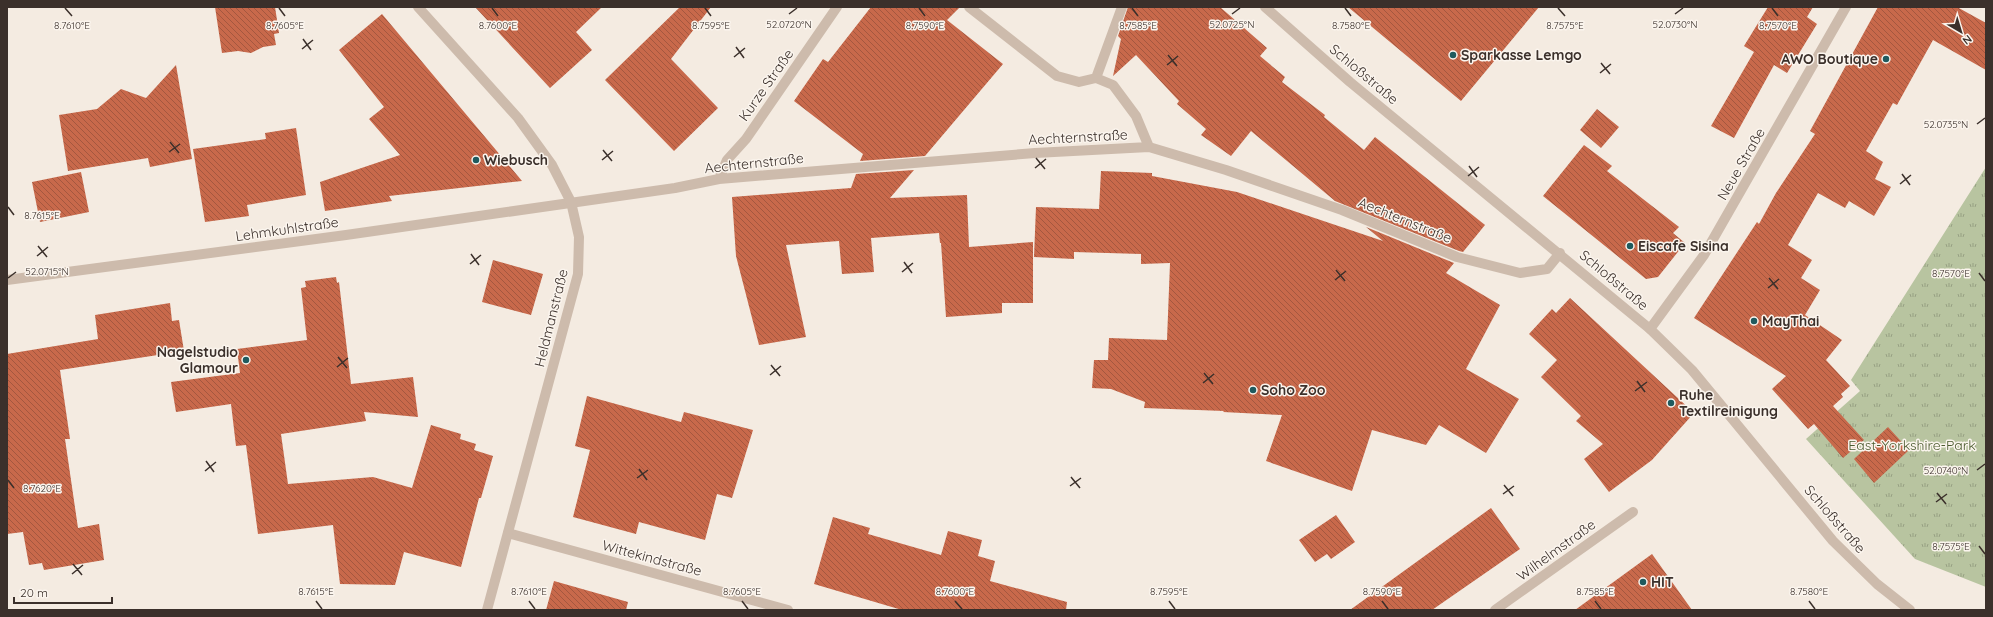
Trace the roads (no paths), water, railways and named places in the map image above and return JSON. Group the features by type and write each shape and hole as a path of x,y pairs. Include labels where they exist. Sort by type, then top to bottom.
{"street":[{"name":"Heldmanstraße","path":"418,7 518,118 552,164 571,202 579,237 578,274 487,610"},
{"name":"Kurze Straße","path":"719,179 727,160 746,139 838,7"},
{"path":"969,7 1057,76 1079,82 1096,78 1113,85 1136,116 1149,147"},
{"path":"1096,78 1122,7"},
{"name":"Schloßstraße","path":"1265,7 1350,82 1560,253 1650,329 1692,370 1833,541 1877,584 1910,610"},
{"name":"Neue Straße","path":"1650,329 1704,255 1846,7"},
{"name":"Aechternstraße","path":"571,202 675,188 719,179 1035,153 1149,147 1226,170 1342,210 1458,257 1520,273 1547,269 1560,253"},
{"name":"Lehmkuhlstraße","path":"7,280 285,244 571,202"},
{"name":"Wilhelmstraße","path":"1495,610 1633,512"},
{"name":"Wittekindstraße","path":"508,532 788,610"}],"place":[{"name":"Sparkasse Lemgo","path":"1453,55"},
{"name":"AWO Boutique","path":"1886,59"},
{"name":"Wiebusch","path":"476,160"},
{"name":"Eiscafe Sisina","path":"1630,246"},
{"name":"MayThai","path":"1754,321"},
{"name":"Nagelstudio Glamour","path":"246,360"},
{"name":"Soho Zoo","path":"1253,390"},
{"name":"Ruhe Textilreinigung","path":"1671,403"},
{"name":"HIT","path":"1643,582"}],"park label":[{"name":"East-Yorkshire-Park","path":"1912,445"}]}
